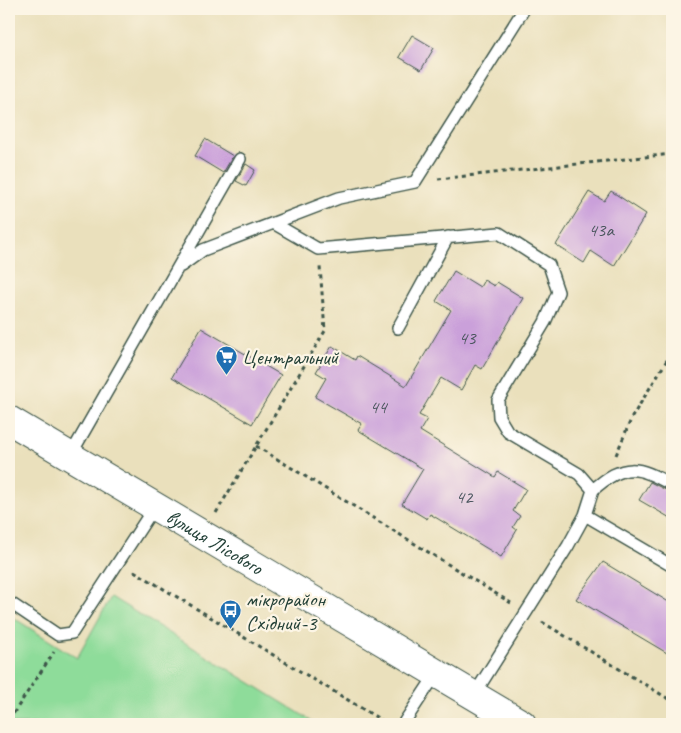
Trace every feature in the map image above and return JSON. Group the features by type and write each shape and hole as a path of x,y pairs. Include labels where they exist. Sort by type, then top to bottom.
{"street":[{"name":"вулиця Лісового","path":"9,420 522,724"}],"lane":[{"path":"181,266 203,250 339,198 415,182 524,9"},
{"path":"70,456 181,266 240,159"},
{"path":"275,224 318,249 499,233 550,265 558,292 544,322 498,400 499,417 508,432 579,474 593,490"},
{"path":"398,328 448,237"},
{"path":"474,695 585,514 593,490 606,478 624,470 646,470 672,484"},
{"path":"9,602 58,635 72,633 155,506"},
{"path":"585,514 672,566"},
{"path":"403,724 437,673"}],"path":[{"path":"415,182 672,154"},
{"path":"203,535 325,331 318,249"},
{"path":"606,478 632,417 672,352"},
{"path":"256,446 672,701"},
{"path":"118,562 388,724"},
{"path":"9,720 65,634"}],"green space":[{"path":"111,597 317,724 9,724 9,615 77,658"}],"building":[{"path":"412,35 434,48 421,70 399,57"},
{"path":"205,139 233,156 223,173 195,156"},
{"path":"246,164 255,170 246,186 236,181"},
{"path":"611,191 646,214 614,266 591,251 584,263 556,245 589,192 604,201"},
{"path":"454,271 480,287 484,280 494,286 497,282 523,298 482,369 475,365 461,390 441,378 419,415 427,419 420,431 495,477 498,472 526,489 513,511 520,516 513,527 517,530 501,557 430,514 427,519 402,504 423,469 358,430 362,424 315,397 326,378 316,372 332,346 355,360 357,356 406,386 451,310 436,301"},
{"name":"Центральний","path":"201,328 281,375 252,424 172,377"},
{"path":"650,482 672,493 672,519 639,500"},
{"path":"603,562 672,604 672,656 576,599"}],"place":[{"name":"Центральний","path":"226,376"},
{"name":"мікрорайон Східний-3","path":"230,630"}]}
